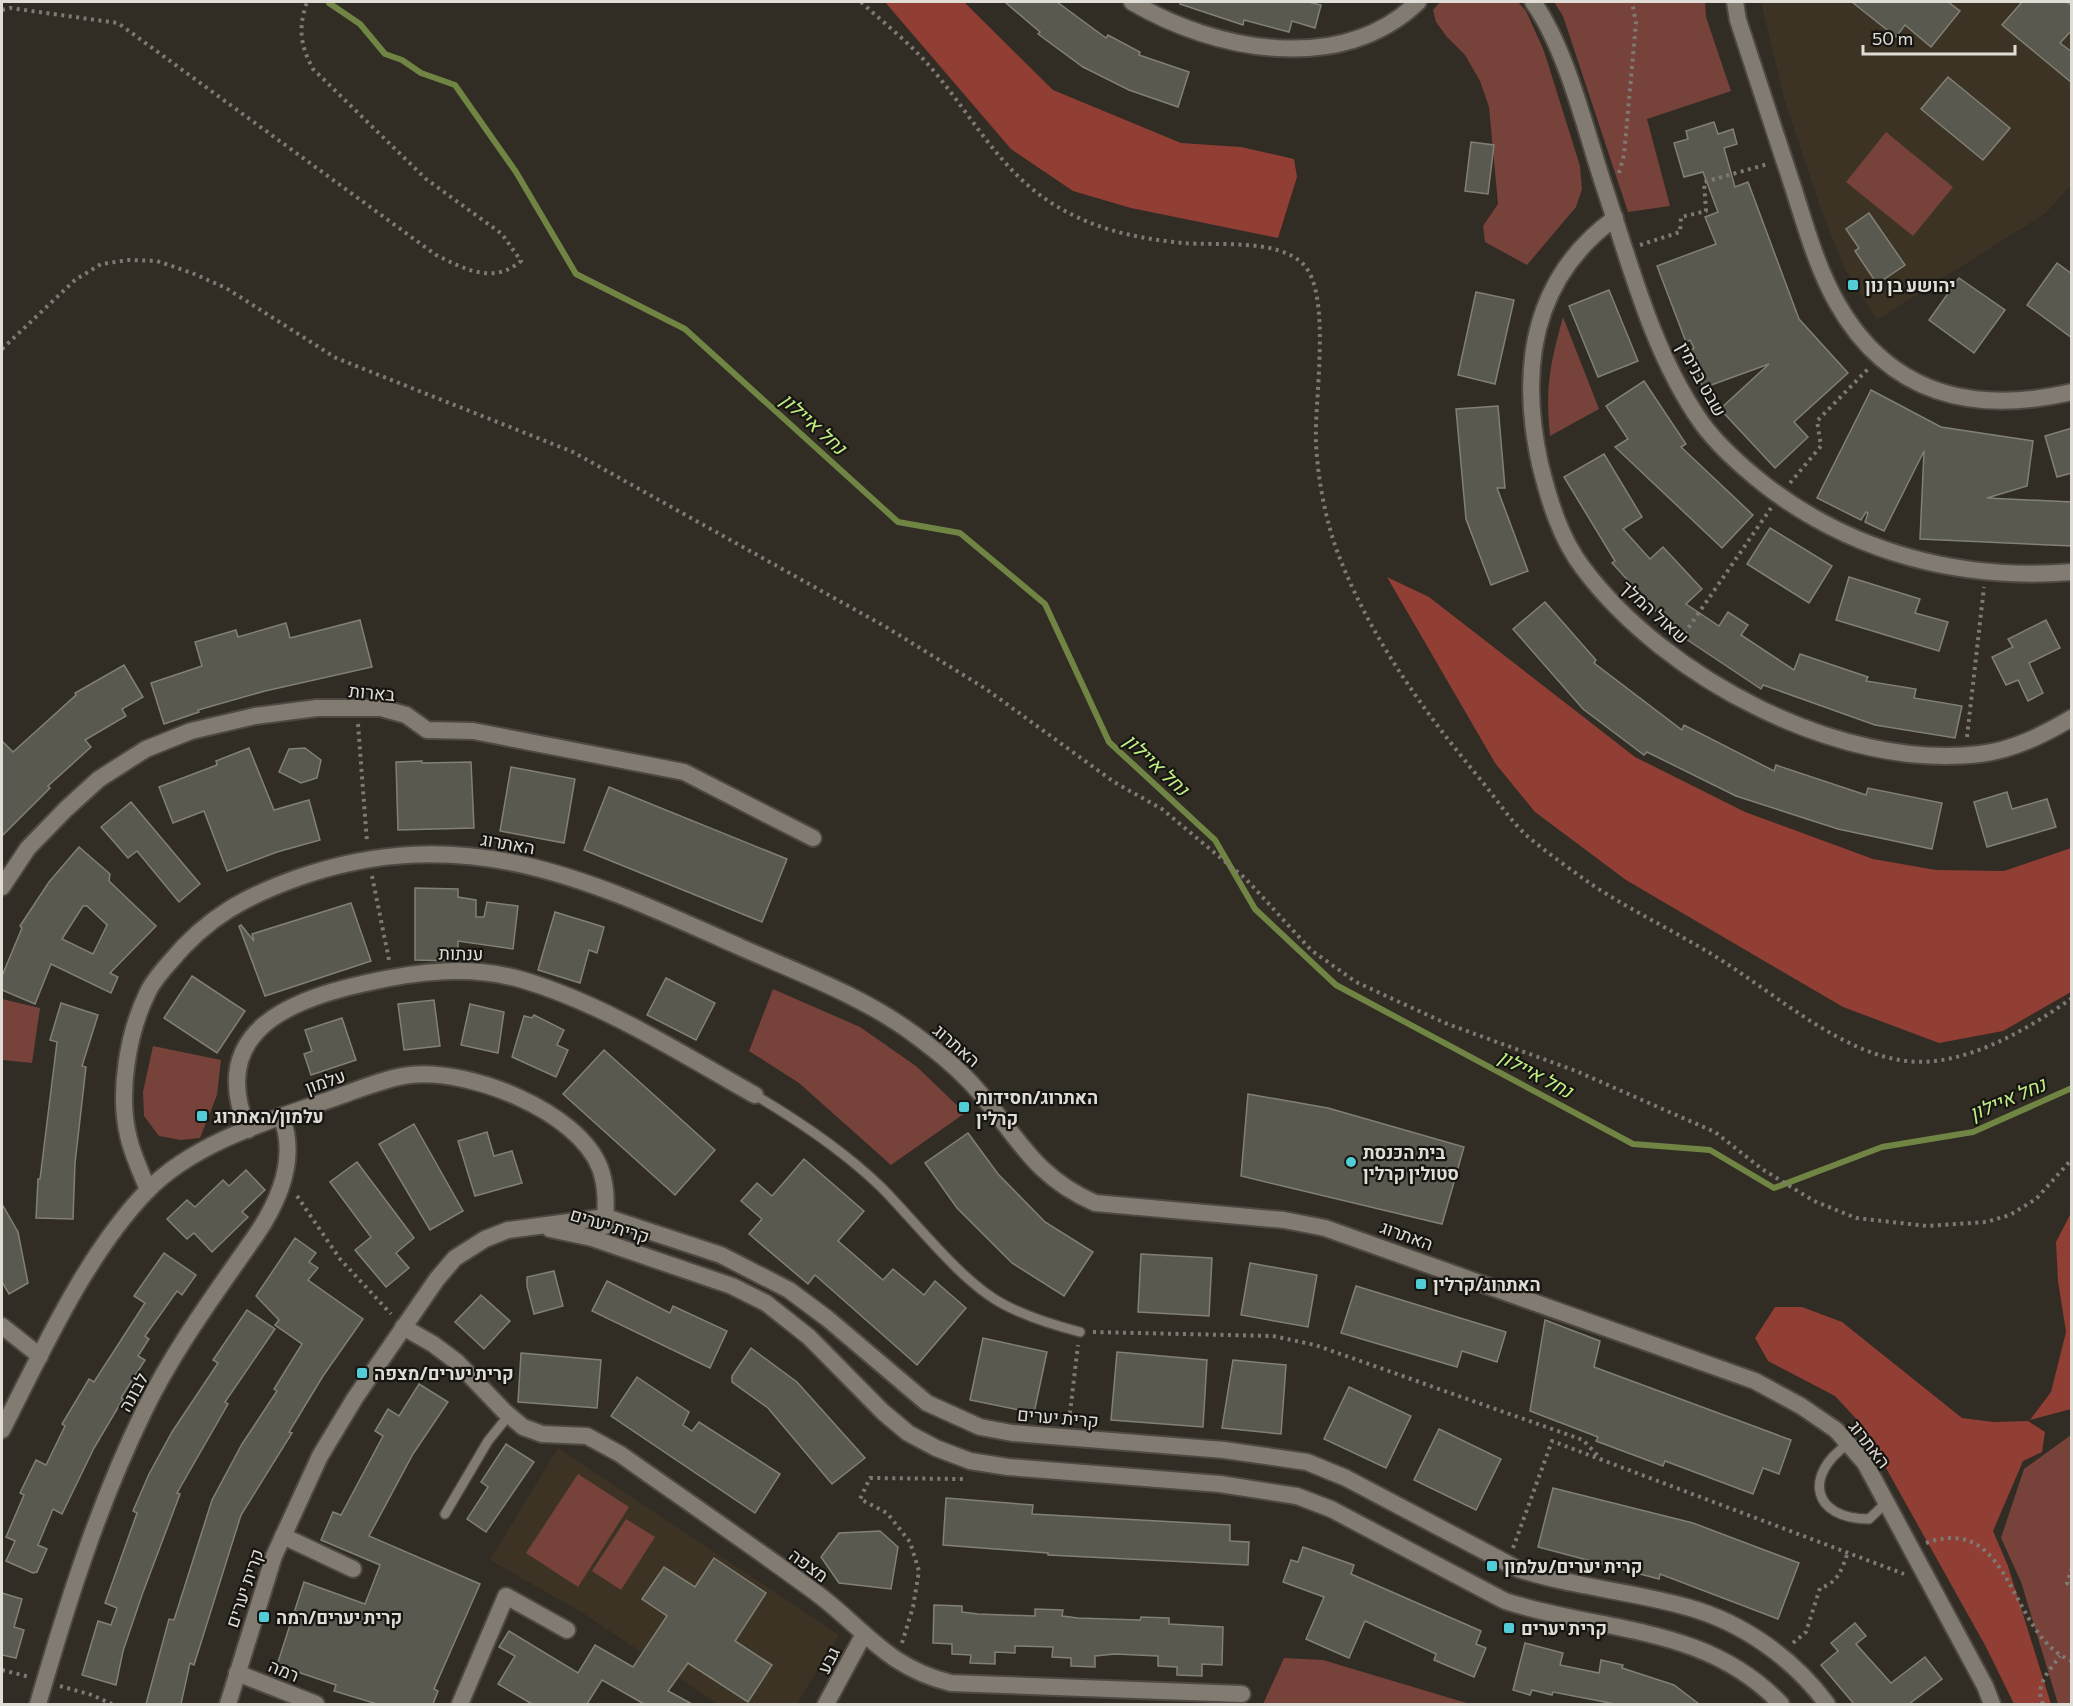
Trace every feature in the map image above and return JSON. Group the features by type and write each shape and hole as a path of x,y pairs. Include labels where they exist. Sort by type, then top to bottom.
{"street":[{"path":"1131,2 1169,22 1212,38 1254,47 1290,49 1323,46 1373,31 1405,14 1418,2"},
{"name":"שבט בנימין","path":"1533,2 1562,61 1651,324 1686,397 1701,422 1744,468 1797,507 1865,544 1902,557 1986,571 2037,575 2072,572"},
{"path":"1735,2 1738,20 1810,241 1837,303 1861,337 1897,369 1920,384 1945,395 1976,401 2010,402 2072,392"},
{"name":"שאול המלך","path":"1612,210 1597,231 1571,258 1556,281 1545,305 1530,369 1530,407 1546,489 1561,530 1582,567 1604,594 1670,653 1701,676 1769,712 1807,728 1854,743 1903,753 1965,755 2019,745 2072,718"},
{"name":"בארות","path":"2,887 28,848 66,809 99,779 146,749 191,731 255,716 317,708 381,708 406,716 427,730 473,730 684,772 813,838"},
{"name":"האתרוג","path":"148,1190 127,1132 126,1075 130,1054 136,1023 148,991 198,930 231,906 274,886 329,867 399,855 454,855 510,861 573,876 635,900 866,1003 913,1033 969,1081 1045,1173 1070,1192 1095,1203 1284,1220 1335,1232 1755,1381 1801,1406 1836,1430 1865,1462 1985,1686 1992,1704"},
{"name":"ענתות","path":"248,1130 236,1088 238,1065 249,1042 266,1021 285,1008 332,990 392,977 450,970 488,972 522,980 570,997 627,1024 755,1095"},
{"name":"עלמון","path":"2,1430 71,1297 148,1190 181,1162 248,1130 281,1116 411,1074 457,1078 509,1092 566,1124 585,1143 599,1167 606,1188 605,1242"},
{"name":"לבונה","path":"38,1704 93,1532 145,1408 216,1292 265,1222 284,1178 287,1129 281,1116"},
{"name":"קרית יערים","path":"228,1704 259,1601 283,1536 321,1456 355,1398 436,1280 455,1258 508,1230 606,1217 721,1255 789,1290 828,1319 927,1404 951,1416 980,1427 1001,1431 1224,1450 1307,1462 1346,1478 1507,1563 1543,1577 1687,1607 1728,1622 1761,1641 1827,1704"},
{"name":"קרית יערים","path":"534,1227 563,1231 605,1242 732,1286 766,1303 809,1337 883,1412 908,1432 970,1461 1220,1484 1297,1496 1331,1509 1505,1601 1534,1610 1678,1640 1713,1653 1742,1670 1781,1704"},
{"path":"2,1326 40,1356"},
{"name":"מצפה","path":"403,1327 433,1344 457,1362 509,1415 523,1426 542,1434 587,1436 620,1454 816,1593 892,1659 923,1676 951,1683 1242,1694"},
{"path":"283,1536 353,1569"},
{"path":"460,1704 506,1596 567,1630"},
{"name":"גבע","path":"826,1704 864,1634"},
{"name":"רמה","path":"237,1673 316,1704"}],"lane":[{"path":"755,1095 803,1124 879,1185 966,1274 1001,1303 1045,1323 1080,1332"},
{"path":"445,1515 489,1441 509,1415"},
{"path":"1848,1444 1822,1467 1818,1483 1824,1500 1840,1515 1853,1519 1869,1519 1887,1502"}],"path":[{"path":"2,10 10,8 118,23 436,255 475,273 495,274 511,270 521,261 502,234 426,179 313,69 302,49 300,28 307,2"},
{"path":"861,2 931,68 1010,171 1045,201 1080,219 1126,235 1286,251 1304,265 1315,283 1317,307 1320,364 1316,442 1325,506 1341,563 1374,632 1416,696 1524,833 1593,885 1738,971 1799,1015 1863,1048 1895,1058 1906,1061 1946,1058 1989,1048 2047,1016 2072,998"},
{"path":"1612,210 1624,155 1636,23 1632,2"},
{"path":"1625,249 1680,232 1681,217 1706,211 1704,182 1784,160"},
{"path":"2,348 75,279 101,264 129,260 157,261 192,273 226,288 336,358 573,452 886,627 986,689 1114,782 1162,809 1246,879 1311,950 1356,982 1445,1023 1576,1071 1715,1132 1762,1170 1814,1201 1856,1218 1927,1226 1986,1222 2010,1215 2036,1199 2072,1159"},
{"path":"1965,755 1986,571"},
{"path":"284,1178 340,1259 403,1327"},
{"path":"1067,1437 1080,1332 1273,1336 1315,1346 1583,1440 1601,1459"},
{"path":"1507,1563 1552,1441 1930,1583"},
{"path":"892,1659 904,1639 919,1571 910,1542 887,1513 860,1499 870,1478 969,1479 990,1464"},
{"path":"1911,1548 1942,1537 1962,1537 1981,1545 1995,1560 2040,1636 2060,1656 2072,1661"},
{"path":"1779,1656 1806,1632 1820,1588 1830,1585 1841,1571 1848,1552"},
{"path":"2072,1568 2067,1583 2072,1587"},
{"path":"2043,1704 2040,1699 2042,1681 2060,1656"}],"shaded area":[{"path":"885,2 964,2 1053,90 1181,143 1241,147 1294,159 1297,177 1278,238 1131,208 1073,191 1011,149"},
{"path":"1440,2 1518,2 1526,11 1544,51 1580,166 1582,189 1576,207 1527,265 1485,242 1483,226 1498,204 1489,107 1480,81 1465,55 1436,22 1433,10"},
{"path":"1554,2 1705,2 1706,17 1731,91 1647,119 1670,206 1628,212 1563,16"},
{"path":"1761,2 2071,2 2071,185 2046,213 1877,320 1846,271 1823,215 1784,98"},
{"path":"1886,132 1953,187 1913,236 1846,182"},
{"path":"1563,317 1599,409 1550,436 1548,389"},
{"path":"1387,577 1429,597 1635,757 1745,812 1873,859 1936,870 2004,871 2071,848 2071,992 2003,1031 1939,1043 1843,1007 1626,880 1535,812 1495,763"},
{"path":"773,989 860,1027 916,1066 965,1113 891,1165 799,1083 749,1051"},
{"path":"2,999 40,1008 32,1063 2,1060"},
{"path":"153,1046 221,1060 217,1095 200,1138 181,1140 159,1136 144,1116 143,1092"},
{"path":"2071,1213 2071,1409 2030,1420 2051,1392 2066,1332 2058,1281 2056,1242"},
{"path":"1775,1307 1802,1307 1842,1322 1962,1418 1994,1422 2028,1421 2045,1432 2042,1452 2023,1461 1993,1531 2008,1566 2051,1704 2014,1704 1986,1647 1862,1425 1835,1396 1768,1361 1755,1338"},
{"path":"2071,1435 2071,1704 2058,1704 2021,1582 2001,1538 2024,1469"},
{"path":"558,1448 839,1635 797,1704 718,1704 583,1613 490,1560"},
{"path":"578,1474 629,1507 578,1587 526,1553"},
{"path":"626,1519 655,1537 621,1590 592,1571"},
{"path":"1284,1658 1323,1660 1470,1704 1263,1704"}],"building":[{"path":"1005,2 1057,2 1106,38 1108,35 1140,52 1139,55 1189,72 1178,107 1129,90 1083,67 1038,34 1040,32"},
{"path":"1181,2 1308,2 1321,5 1315,28 1292,21 1289,32 1244,20 1243,25 1180,4"},
{"path":"1852,2 1948,2 1960,11 1931,47 1905,25 1896,37"},
{"path":"2022,2 2066,2 2072,6 2072,30 2060,43 2072,52 2072,83 2002,25"},
{"path":"1948,77 2010,128 1983,160 1921,109"},
{"path":"1714,122 1718,134 1733,129 1737,144 1724,148 1735,187 1748,182 1799,319 1848,373 1794,422 1808,437 1775,468 1720,409 1769,364 1703,388 1689,351 1694,348 1690,340 1686,342 1657,266 1716,244 1705,217 1718,212 1703,172 1684,177 1674,143 1688,139 1686,131"},
{"path":"1471,142 1494,145 1488,194 1465,191"},
{"path":"1869,213 1905,265 1877,284 1855,251 1859,248 1846,229"},
{"path":"2057,263 2072,274 2072,338 2027,305"},
{"path":"1959,278 2005,310 1974,353 1929,320"},
{"path":"1609,290 1638,361 1598,377 1569,306"},
{"path":"1476,292 1514,300 1495,384 1458,375"},
{"path":"1644,381 1686,444 1681,447 1753,515 1722,548 1615,447 1628,439 1606,406"},
{"path":"1871,390 1941,427 2033,441 2027,486 1987,498 2072,502 2072,546 1920,539 1924,451 1884,531 1865,522 1868,513 1866,512 1861,520 1817,498"},
{"path":"1498,406 1505,488 1497,488 1528,571 1491,585 1466,519 1456,409"},
{"path":"2072,428 2072,473 2057,477 2045,436"},
{"path":"1604,454 1642,517 1623,529 1650,559 1663,547 1702,589 1686,604 1719,626 1728,612 1748,625 1741,635 1794,670 1800,654 1868,677 1866,681 1916,689 1914,698 1962,706 1955,738 1875,725 1763,685 1761,689 1674,631 1612,563 1615,561 1564,477"},
{"path":"1770,528 1832,566 1809,603 1747,564"},
{"path":"1849,577 1920,599 1915,613 1948,622 1939,651 1836,620"},
{"path":"1545,602 1596,660 1594,663 1682,730 1684,725 1774,771 1776,765 1866,795 1868,788 1942,803 1932,849 1838,829 1736,796 1647,752 1644,755 1583,709 1513,629"},
{"path":"360,620 372,667 265,691 198,710 199,712 164,724 151,683 202,666 195,642 236,630 238,637 286,623 290,638"},
{"path":"2046,620 2060,648 2029,663 2043,693 2028,701 2018,680 2006,685 1992,657 2013,647 2008,639"},
{"path":"124,665 143,697 122,709 126,716 85,740 91,747 48,786 50,788 2,836 2,741 13,752 76,695 75,693"},
{"path":"249,748 274,810 309,800 320,840 277,852 227,871 204,811 173,823 159,787 217,765 216,761"},
{"path":"305,748 321,760 317,778 301,783 279,772 289,749"},
{"path":"422,761 422,763 471,762 474,828 398,830 396,762"},
{"path":"511,767 575,779 564,843 500,831"},
{"path":"609,787 787,859 762,922 584,850"},
{"path":"2007,792 2012,809 2047,799 2056,827 1987,847 1974,802"},
{"path":"131,802 200,884 179,902 137,851 128,858 101,827"},
{"path":"79,847 110,874 109,881 156,926 110,973 118,977 111,993 51,964 35,1004 2,990 2,976 22,928 20,926 49,882","holes":["83,906 87,906 107,925 93,954 62,939"]},
{"path":"415,888 458,889 458,897 476,900 476,917 484,917 487,902 518,906 513,949 458,941 458,961 415,960"},
{"path":"351,903 371,961 265,996 239,926 241,925 254,941 252,934"},
{"path":"555,912 604,927 597,953 589,950 580,983 538,970"},
{"path":"192,976 245,1011 217,1053 164,1018"},
{"path":"666,978 715,1003 696,1040 647,1015"},
{"path":"434,1000 440,1046 404,1050 398,1004"},
{"path":"61,1003 98,1015 82,1066 86,1067 75,1163 73,1219 36,1218 38,1179 40,1179 57,1042 50,1040"},
{"path":"470,1004 504,1012 498,1053 461,1045"},
{"path":"534,1015 564,1030 557,1045 568,1050 556,1077 512,1057 524,1016 532,1018"},
{"path":"342,1018 356,1060 311,1075 304,1054 312,1051 305,1030"},
{"path":"604,1050 715,1150 675,1195 563,1094"},
{"name":"בית הכנסת סטולין קרלין","path":"1248,1094 1328,1108 1464,1147 1442,1224 1241,1176"},
{"path":"414,1124 463,1211 430,1230 379,1144"},
{"path":"487,1132 494,1156 512,1151 522,1183 475,1196 458,1141"},
{"path":"968,1133 998,1174 1045,1222 1093,1252 1064,1296 1012,1263 957,1208 925,1163"},
{"path":"804,1159 864,1211 838,1241 883,1280 893,1269 924,1295 935,1281 966,1308 917,1365 815,1275 808,1284 749,1234 762,1219 741,1201 757,1183 772,1196"},
{"path":"357,1162 414,1238 396,1253 409,1268 386,1287 355,1250 371,1237 330,1182"},
{"path":"246,1170 265,1190 242,1212 248,1217 212,1252 194,1233 187,1239 167,1219 187,1200 195,1207 223,1180 229,1186"},
{"path":"2,1204 18,1232 28,1283 9,1294 2,1282"},
{"path":"295,1238 316,1253 309,1262 318,1268 308,1280 363,1319 323,1376 289,1432 292,1433 241,1515 194,1665 190,1663 181,1704 146,1704 169,1619 174,1620 212,1500 242,1444 277,1391 274,1389 302,1344 275,1325 279,1320 256,1296"},
{"path":"164,1253 196,1275 182,1295 177,1291 145,1336 149,1339 138,1356 145,1360 94,1448 62,1514 53,1509 38,1545 47,1549 37,1572 33,1573 6,1561 15,1541 6,1537 24,1495 20,1493 36,1460 46,1465 65,1426 62,1424 89,1379 94,1382 145,1303 134,1296"},
{"path":"1141,1254 1212,1258 1209,1316 1138,1312"},
{"path":"1250,1263 1317,1275 1308,1327 1241,1315"},
{"path":"554,1271 563,1306 534,1314 527,1277"},
{"path":"607,1281 670,1313 673,1306 727,1331 710,1368 592,1311"},
{"path":"1356,1286 1506,1332 1497,1362 1462,1351 1457,1367 1341,1333"},
{"path":"481,1295 510,1321 484,1349 455,1322"},
{"path":"247,1310 275,1329 225,1402 228,1404 177,1493 180,1494 123,1651 116,1685 82,1675 98,1621 111,1625 117,1608 105,1603 137,1513 133,1511 149,1474 172,1432 218,1363 213,1360"},
{"path":"1545,1320 1600,1341 1594,1367 1791,1440 1779,1474 1763,1468 1753,1494 1665,1461 1663,1466 1596,1441 1598,1437 1530,1411"},
{"path":"983,1338 1047,1352 1034,1413 970,1400"},
{"path":"751,1348 797,1382 865,1458 832,1484 768,1408 732,1382 732,1376"},
{"path":"1117,1352 1207,1360 1203,1427 1111,1420"},
{"path":"521,1353 601,1360 597,1408 518,1402"},
{"path":"1233,1360 1286,1365 1281,1434 1222,1428"},
{"path":"637,1377 689,1412 683,1425 692,1431 699,1422 780,1474 755,1513 611,1416"},
{"path":"419,1384 448,1402 413,1454 369,1536 480,1584 434,1689 438,1691 433,1704 377,1704 334,1691 336,1685 277,1665 304,1582 365,1604 380,1565 321,1540 333,1512 341,1515 383,1436 375,1431 388,1409 399,1416"},
{"path":"1349,1387 1411,1416 1386,1468 1324,1439"},
{"path":"1439,1429 1501,1459 1476,1510 1414,1480"},
{"path":"506,1444 534,1462 486,1532 467,1519 488,1487 481,1482"},
{"path":"1553,1488 1693,1523 1799,1563 1778,1619 1660,1574 1659,1579 1538,1547"},
{"path":"946,1498 1033,1505 1032,1514 1230,1525 1230,1541 1249,1542 1248,1565 1048,1555 1048,1553 943,1545"},
{"path":"880,1531 898,1547 891,1589 839,1583 821,1557 839,1533"},
{"path":"1303,1547 1354,1565 1351,1574 1481,1631 1476,1644 1486,1648 1474,1677 1434,1660 1436,1654 1365,1621 1349,1658 1306,1639 1324,1597 1283,1582 1291,1560 1298,1562"},
{"path":"714,1558 766,1593 735,1641 772,1665 748,1702 688,1663 668,1691 692,1704 644,1704 602,1680 587,1704 532,1704 498,1684 515,1656 499,1647 509,1631 578,1673 595,1645 633,1667 667,1616 642,1599 664,1567 695,1587"},
{"path":"2,1593 22,1599 14,1627 24,1630 16,1658 2,1655"},
{"path":"934,1605 962,1606 962,1612 978,1614 1035,1616 1035,1609 1063,1610 1062,1616 1078,1618 1140,1620 1141,1617 1169,1618 1169,1624 1223,1627 1222,1665 1202,1664 1202,1676 1177,1675 1177,1667 1158,1666 1158,1656 1115,1654 1095,1656 1095,1667 1071,1666 1071,1658 1052,1657 1053,1647 1015,1646 1015,1653 995,1652 995,1664 970,1663 971,1655 952,1654 952,1644 933,1643"},
{"path":"1855,1623 1866,1636 1856,1644 1891,1683 1925,1657 1942,1679 1909,1704 1854,1704 1821,1665 1838,1651 1831,1643"},
{"path":"1525,1643 1563,1653 1560,1665 1599,1673 1601,1660 1623,1665 1622,1668 1674,1685 1699,1704 1615,1704 1553,1692 1552,1695 1532,1690 1530,1695 1513,1690"}],"waterway":[{"name":"נחל איילון","path":"329,3 360,24 385,54 402,60 421,73 455,85 516,172 576,274 685,329 898,522 960,533 1045,604 1109,742 1215,840 1255,909 1336,985 1633,1144 1710,1150 1774,1188 1882,1147 1973,1132 2072,1088"}],"place":[{"name":"יהושע בן נון","path":"1853,285"},
{"name":"האתרוג/חסידות קרלין","path":"964,1107"},
{"name":"עלמון/האתרוג","path":"202,1116"},
{"name":"בית הכנסת סטולין קרלין","path":"1351,1162"},
{"name":"האתרוג/קרלין","path":"1421,1284"},
{"name":"קרית יערים/מצפה","path":"362,1373"},
{"name":"קרית יערים/עלמון","path":"1492,1566"},
{"name":"קרית יערים/רמה","path":"264,1617"},
{"name":"קרית יערים","path":"1509,1628"}]}
